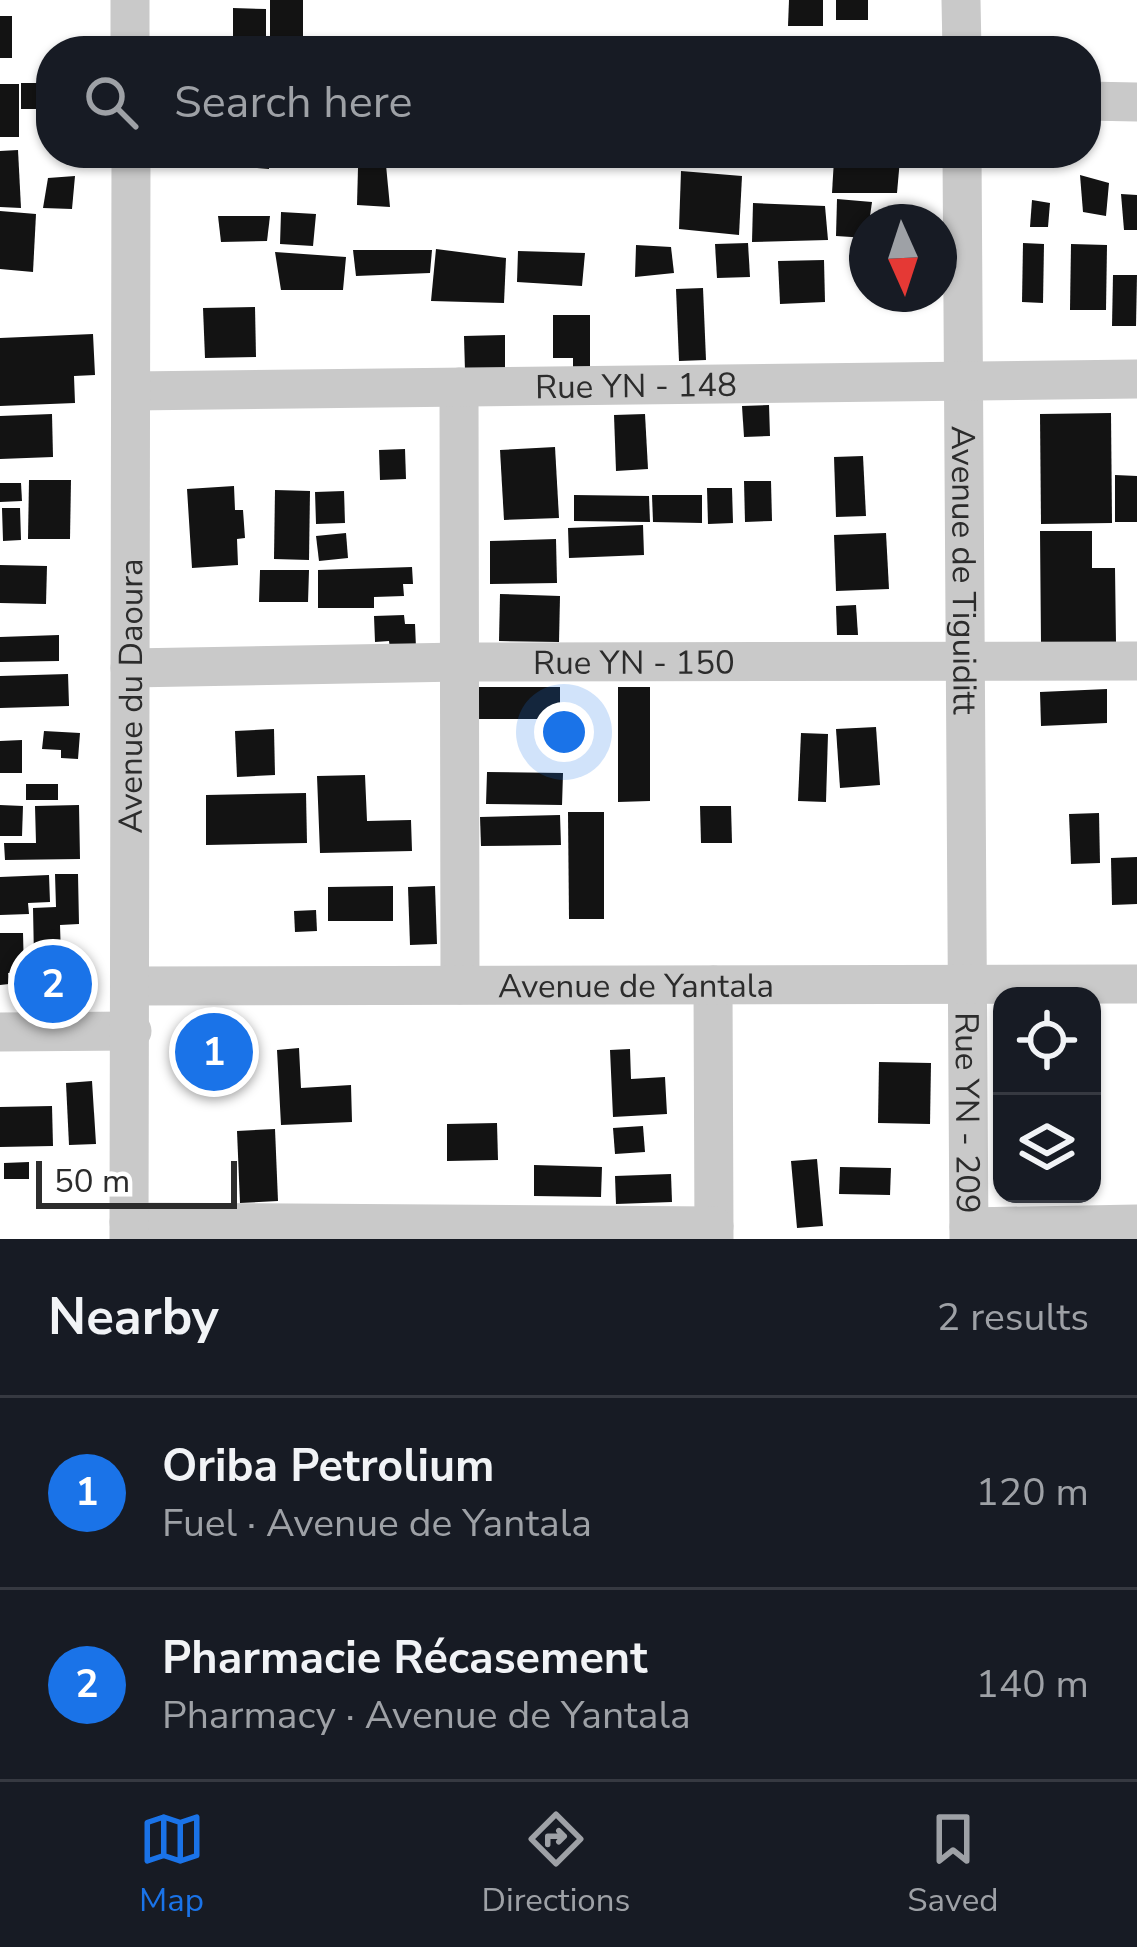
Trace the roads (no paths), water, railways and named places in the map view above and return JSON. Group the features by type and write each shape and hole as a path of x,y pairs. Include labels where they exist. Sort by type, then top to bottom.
{"street":[{"path":"130,0 130,36"},
{"path":"962,0 962,36"},
{"path":"1101,101 1137,102"},
{"name":"Avenue du Daoura","path":"129,1230 131,168"},
{"name":"Avenue de Tiguiditt","path":"962,168 970,984"},
{"name":"Rue YN - 148","path":"132,392 1137,379"},
{"path":"458,387 460,986"},
{"name":"Rue YN - 150","path":"130,668 461,662 1137,661"},
{"name":"Rue YN - 209","path":"969,1233 970,984"},
{"name":"Avenue de Yantala","path":"132,986 1137,984"},
{"path":"129,1230 714,1232 713,985"},
{"path":"0,1032 132,1031"},
{"path":"969,1233 1137,1224"}],"place":[{"name":"Pharmacie Récasement","path":"53,984"},
{"name":"Oriba Petrolium","path":"214,1052"}]}
